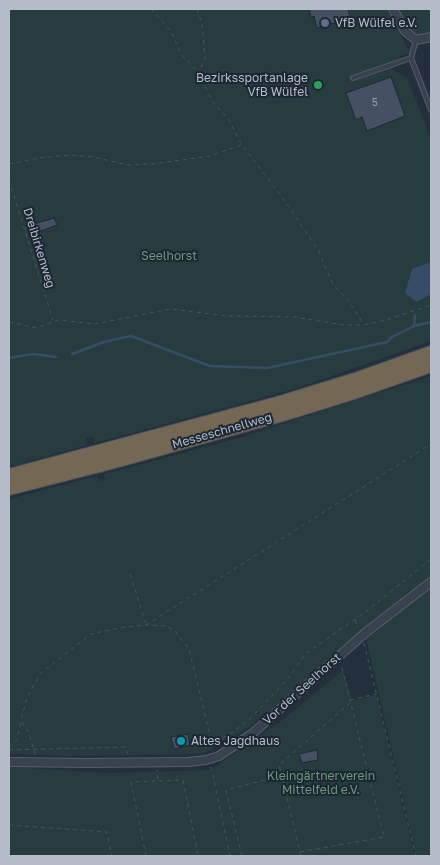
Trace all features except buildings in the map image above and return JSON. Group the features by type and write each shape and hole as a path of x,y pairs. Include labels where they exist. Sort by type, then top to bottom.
{"highway":[{"name":"Messeschnellweg","path":"9,476 275,404 354,380 431,353"},
{"name":"Messeschnellweg","path":"9,488 277,416 431,365"}],"street":[{"path":"393,9 405,31 416,40 431,36"},
{"name":"Vor der Seelhorst","path":"9,762 131,763 206,760 232,749 253,733 338,656 431,582"}],"lane":[{"path":"416,40 411,58 431,110"},
{"path":"353,78 411,58"}],"path":[{"path":"151,9 171,31 181,54 199,73 212,101 229,120 242,145 285,201 318,250 333,284 350,303 364,325"},
{"path":"197,9 202,24 205,58 199,73"},
{"path":"9,164 39,158 70,155 93,157 128,165 152,164 210,156 242,145"},
{"name":"Dreibirkenweg","path":"9,180 53,321"},
{"path":"9,322 37,328 58,320 95,324 170,310 229,316 295,317 344,325 364,325 386,320 431,305"},
{"path":"146,625 431,444"},
{"path":"208,747 250,719 291,675 306,654 431,559"},
{"path":"130,574 146,625"},
{"path":"354,619 362,636 377,693 416,856"},
{"path":"9,748 17,740 27,697 41,673 91,634 124,627 166,626 176,632 189,650 210,735 204,756 212,771 230,856"},
{"path":"300,852 384,837 338,656"},
{"path":"301,856 278,765 350,701 377,693"},
{"path":"21,721 29,732 35,749 36,763"},
{"path":"9,748 125,747 131,763"},
{"path":"156,762 158,781"},
{"path":"242,856 226,790 281,775"},
{"path":"146,856 130,782 183,780 198,856"},
{"path":"9,825 107,832 112,856"}],"green space":[{"name":"Seelhorst","path":"9,9 387,9 410,53 400,56 401,62 392,66 394,70 408,79 431,140 431,341 295,389 95,443 92,436 86,438 87,445 9,467"},
{"path":"397,9 431,9 431,32 416,36 407,29"},
{"path":"431,376 431,856 416,856 365,633 248,728 203,754 69,756 9,754 9,499 97,476 99,481 105,480 104,474 242,437"},
{"name":"Kleingärtnerverein Mittelfeld e.V.","path":"343,670 352,701 376,695 415,856 9,856 9,767 109,773 210,770 284,719"}],"water":[{"path":"431,262 431,294 417,302 405,293 412,269"}],"waterway":[{"path":"72,354 104,342 131,336 210,366 267,368 387,342 392,337 414,326 415,315"},
{"path":"414,326 431,322"},
{"path":"9,358 33,354 56,357"}],"place":[{"name":"VfB Wülfel e.V.","path":"325,23"},
{"name":"Bezirkssportanlage VfB Wülfel","path":"318,85"},
{"name":"Altes Jagdhaus","path":"181,741"}]}
